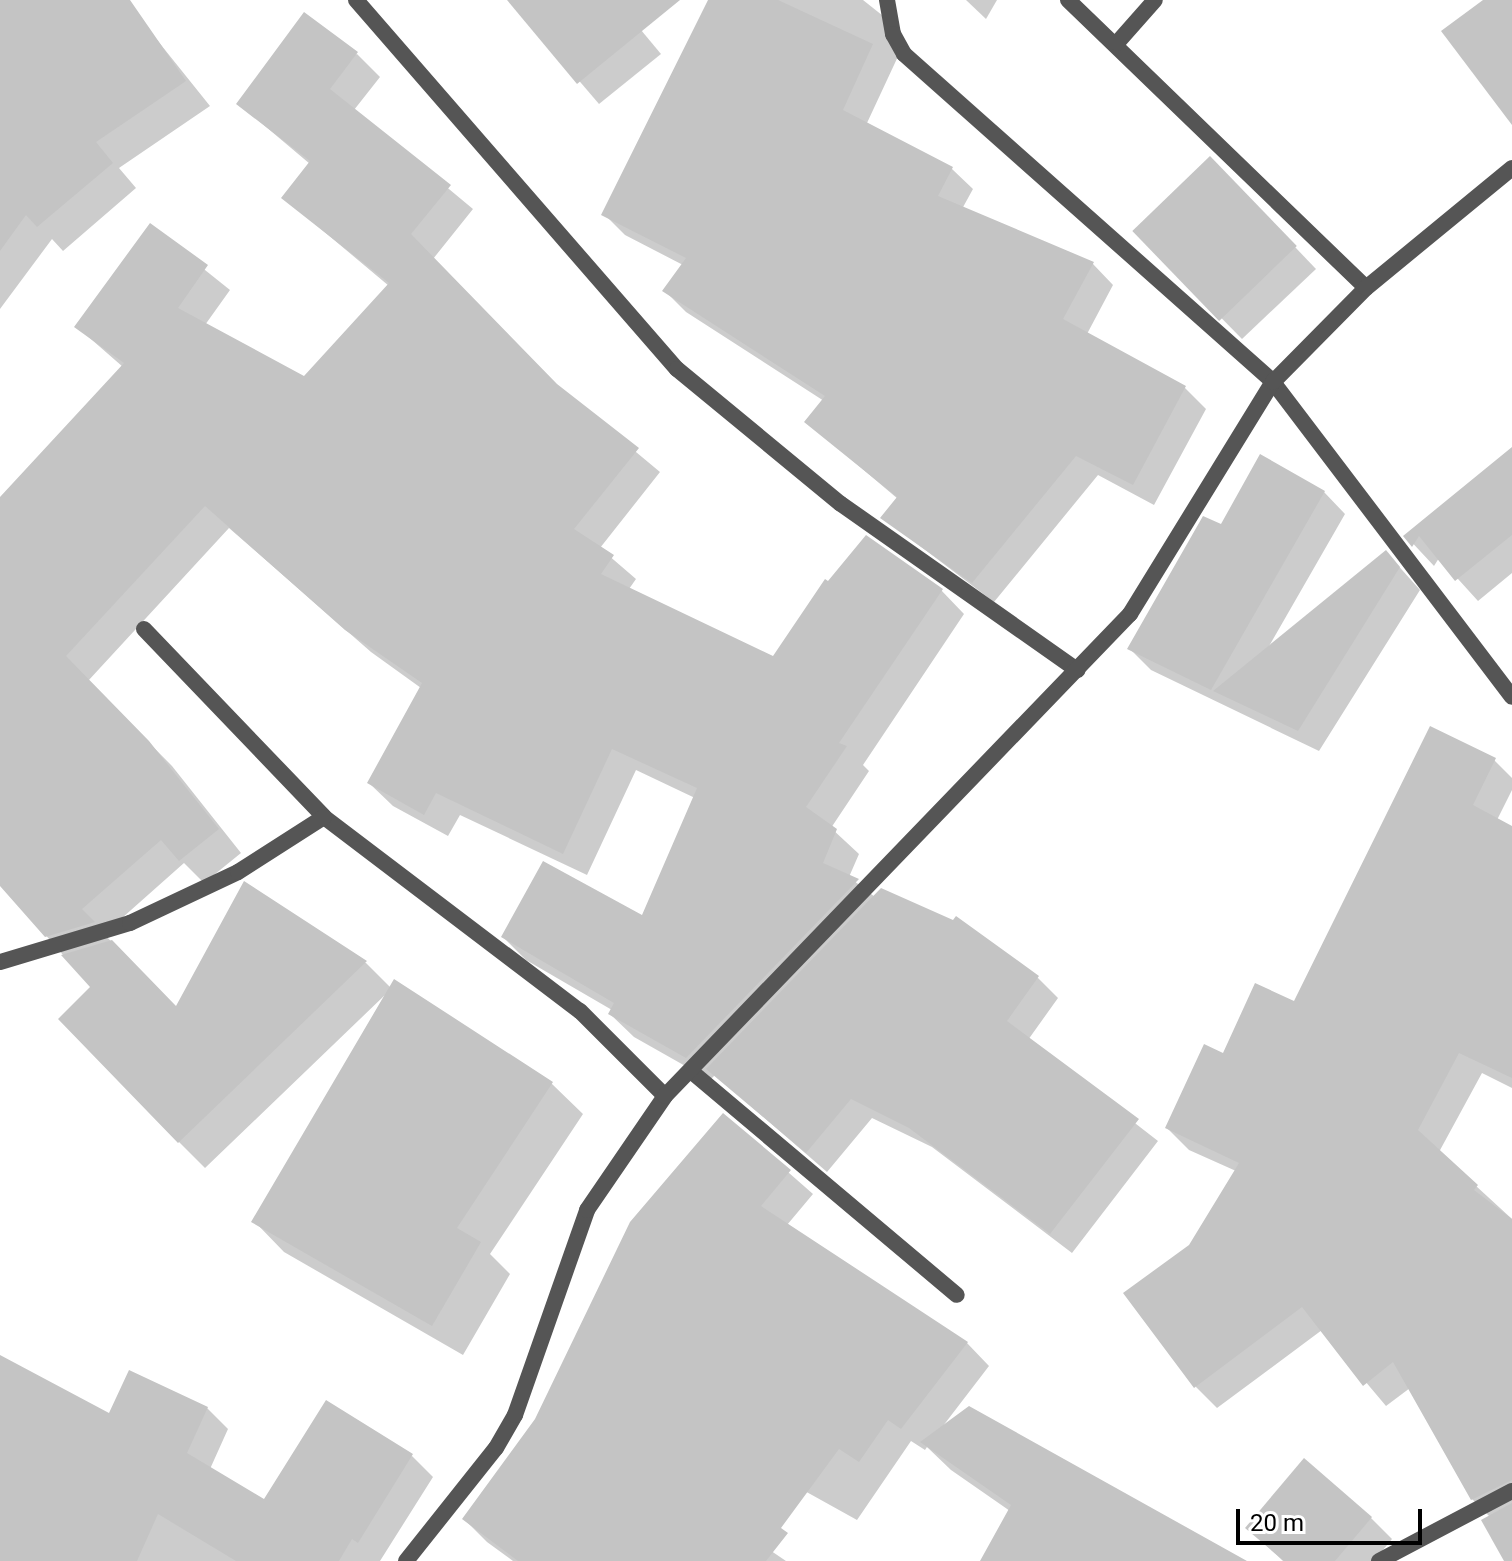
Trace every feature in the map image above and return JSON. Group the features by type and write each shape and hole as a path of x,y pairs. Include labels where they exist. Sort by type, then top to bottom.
{"street":[{"path":"356,0 677,369 841,504 1077,670"},
{"path":"887,0 893,34 904,54 1273,382 1512,697"},
{"path":"1068,0 1117,43 1366,288"},
{"path":"1117,43 1155,0"},
{"path":"406,1561 496,1448 515,1415 587,1210 665,1096 692,1072 746,1006 1130,614 1273,382 1366,288 1512,168"},
{"path":"144,629 324,817 580,1011 665,1096"},
{"path":"0,962 130,923 238,872 324,817"},
{"path":"692,1072 957,1295"},
{"path":"1379,1561 1512,1491"}],"building":[{"path":"0,0 130,0 186,81 96,142 113,163 37,227 26,215 0,251"},
{"path":"507,0 680,0 577,84"},
{"path":"708,0 778,0 873,44 843,110 953,167 938,196 1094,262 1063,319 1186,386 1133,485 1076,456 972,583 880,518 897,497 804,422 825,396 662,291 686,258 601,215"},
{"path":"1483,0 1512,0 1512,125 1441,31"},
{"path":"304,12 358,52 330,89 451,185 411,234 557,384 639,448 574,529 614,555 601,574 773,656 825,579 828,581 866,535 943,589 839,743 847,746 806,807 837,829 823,863 859,879 686,1058 608,1014 614,1003 501,937 543,861 642,915 697,788 612,749 563,854 436,793 424,815 367,783 422,683 345,630 205,506 66,656 149,741 219,829 179,861 161,840 82,909 95,922 45,937 0,886 0,497 124,363 74,327 150,223 208,265 178,308 304,376 389,283 281,198 310,161 236,104"},
{"path":"1210,156 1297,246 1219,321 1132,231"},
{"path":"1512,447 1512,535 1455,581 1419,536 1412,547 1403,536"},
{"path":"1260,454 1325,491 1211,690 1127,649 1203,516 1221,524"},
{"path":"1386,550 1400,567 1298,731 1213,691"},
{"path":"1430,726 1496,758 1473,805 1512,826 1512,1078 1459,1053 1418,1130 1478,1185 1474,1190 1512,1219 1512,1480 1471,1500 1393,1362 1363,1386 1302,1307 1194,1388 1123,1293 1189,1245 1239,1163 1165,1128 1204,1044 1223,1053 1255,983 1294,1001"},
{"path":"244,881 367,961 178,1143 58,1019 90,987 61,955 112,940 176,1006"},
{"path":"881,888 953,920 956,916 1039,976 1007,1021 1139,1119 1050,1234 909,1128 851,1099 806,1153 706,1069"},
{"path":"394,979 553,1082 457,1228 481,1242 432,1326 251,1222"},
{"path":"723,1113 791,1170 761,1206 968,1342 901,1429 888,1420 859,1462 839,1449 781,1528 788,1533 766,1561 518,1561 462,1519 535,1419 630,1222"},
{"path":"0,1355 109,1413 129,1370 208,1407 187,1453 264,1499 326,1400 413,1454 358,1543 352,1539 339,1561 236,1561 158,1514 137,1561 0,1561"},
{"path":"969,1406 1247,1561 980,1561 1011,1505 920,1442"},
{"path":"1304,1458 1372,1517 1335,1561 1284,1561 1245,1528"},
{"path":"1512,1503 1512,1561 1504,1561 1481,1520"}]}
